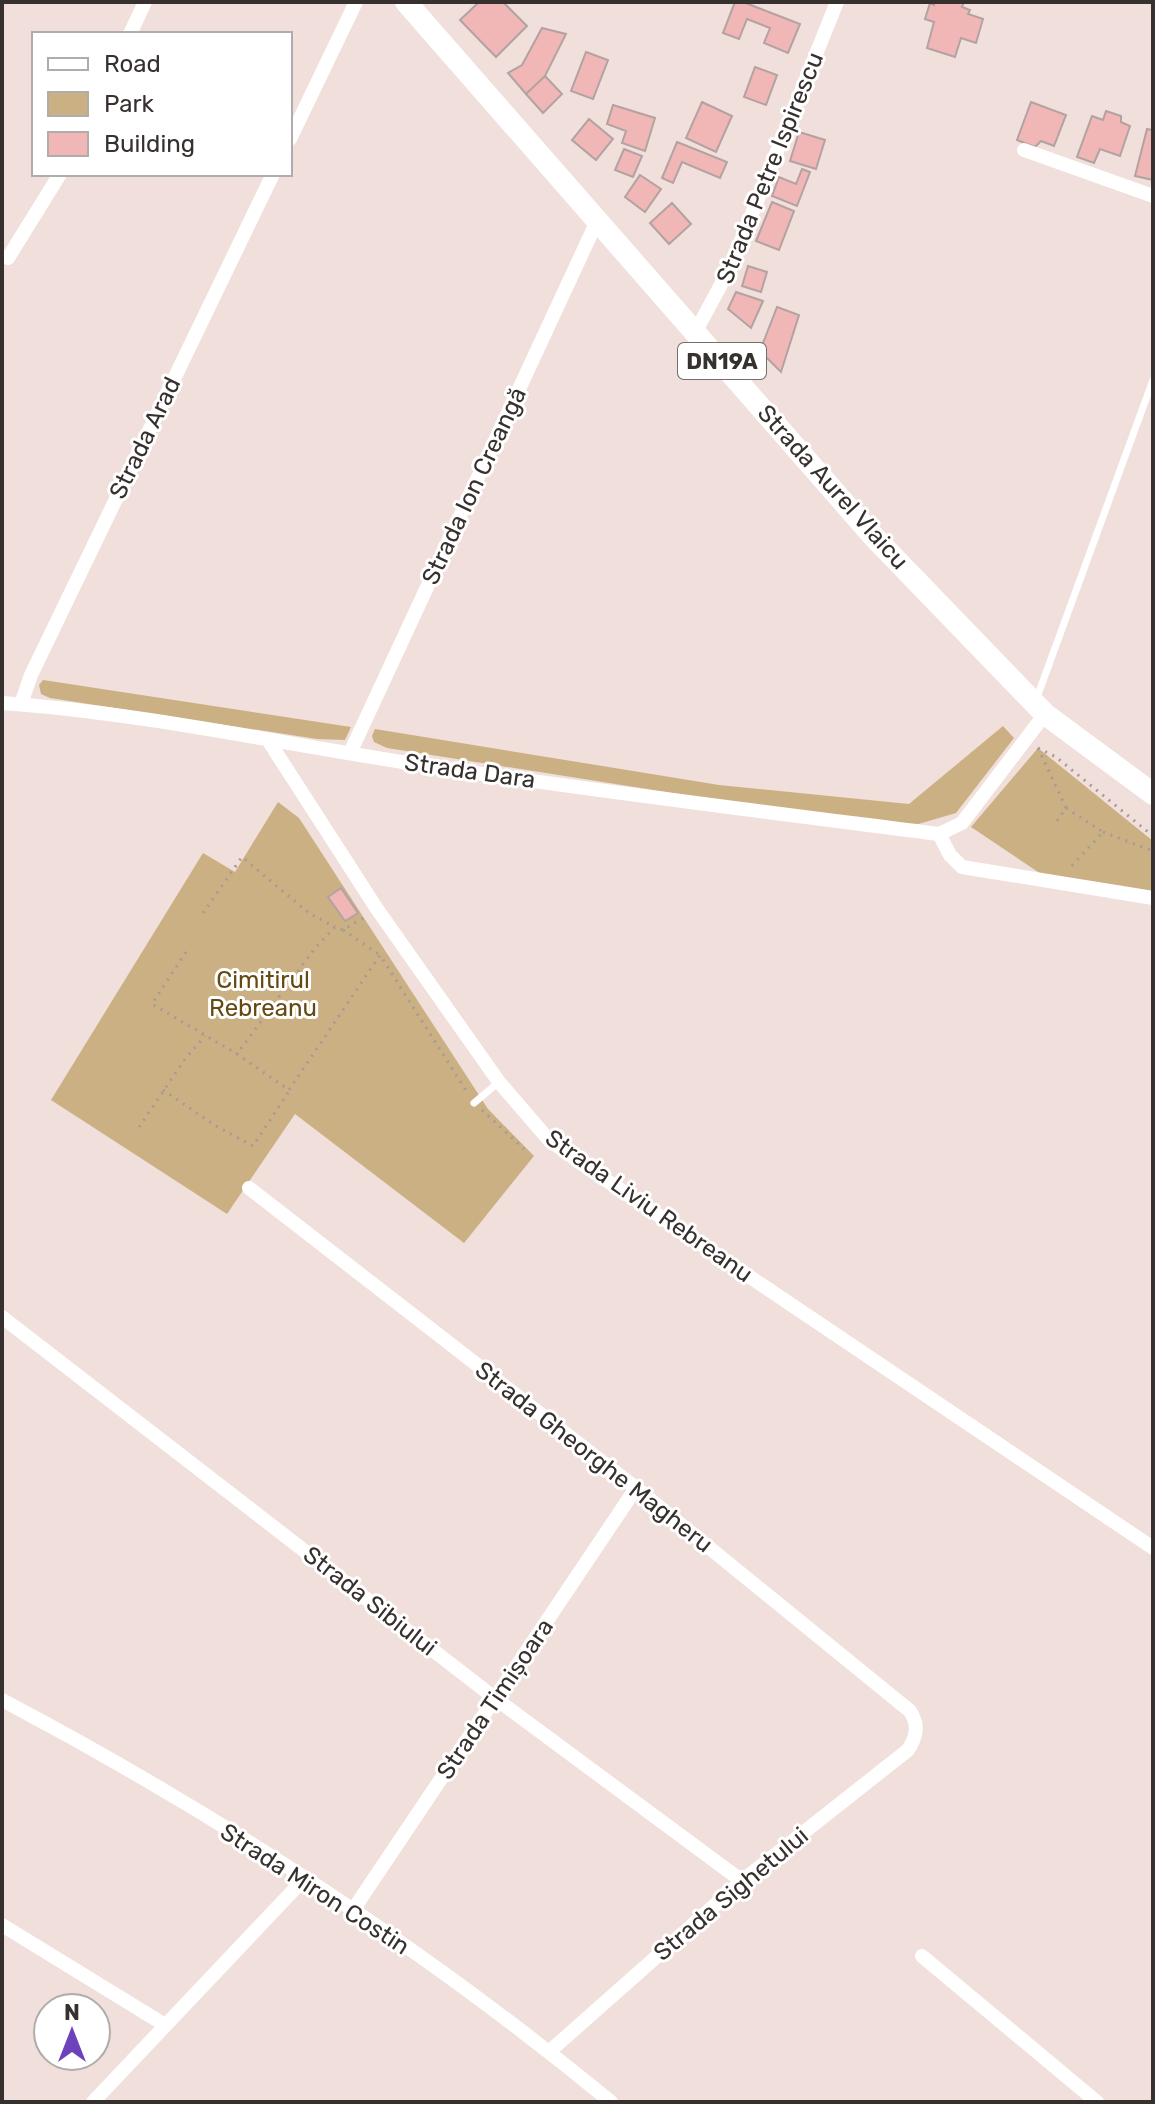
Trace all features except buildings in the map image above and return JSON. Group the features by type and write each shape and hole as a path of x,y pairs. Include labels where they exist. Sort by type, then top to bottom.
{"main road":[{"name":"Strada Aurel Vlaicu","path":"406,2 873,536 1040,708"},
{"name":"DN19A","path":"1040,708 1153,794"}],"street":[{"path":"131,32 145,2"},
{"path":"292,135 356,2"},
{"name":"Strada Petre Ispirescu","path":"696,331 731,266 837,2"},
{"path":"1024,150 1153,196"},
{"path":"8,258 59,176"},
{"name":"Strada Arad","path":"21,704 31,675 272,176"},
{"name":"Strada Ion Creangă","path":"350,753 598,219"},
{"name":"Strada Dara","path":"2,703 104,714 640,796 939,834"},
{"path":"1040,708 962,823 939,834 950,855 962,867 1153,898"},
{"name":"Strada Liviu Rebreanu","path":"268,740 377,909 499,1082 549,1140 1153,1548"},
{"name":"Strada Gheorghe Magheru","path":"249,1188 636,1488 910,1711 916,1720 914,1741"},
{"name":"Strada Sibiului","path":"2,1317 496,1699 742,1881"},
{"name":"Strada Timișoara","path":"353,1910 636,1488"},
{"name":"Strada Miron Costin","path":"2,1700 84,1743 305,1878 550,2051 611,2102"},
{"name":"Strada Sighetului","path":"550,2051 742,1881 908,1750 914,1741"},
{"path":"93,2102 305,1878"},
{"path":"2,1925 165,2025"},
{"path":"922,1956 1097,2102"}],"lane":[{"path":"1040,708 1153,380"},
{"path":"474,1103 499,1082"}],"path":[{"path":"1153,836 1056,757 1038,748 1066,808 1103,832 1153,851"},
{"path":"1055,824 1066,808"},
{"path":"1070,868 1103,832"},
{"path":"203,913 242,857 309,913 343,930 380,955 474,1103 524,1149"},
{"path":"343,930 377,909"},
{"path":"237,1054 315,948 335,927"},
{"path":"186,952 152,1004 237,1054 289,1090"},
{"path":"163,1090 216,1126 253,1146 380,955"},
{"path":"139,1127 205,1036"}],"green space":[{"path":"43,680 351,727 345,740 317,739 50,698 41,694 39,685"},
{"path":"1003,726 1014,738 956,813 915,825 698,797 387,748 374,742 372,736 375,729 719,785 909,804"},
{"path":"1038,748 1153,841 1153,900 1053,882 971,827"},
{"name":"Cimitirul Rebreanu","path":"278,802 299,818 488,1109 534,1156 464,1243 295,1114 227,1214 51,1100 203,853 235,872"}]}
